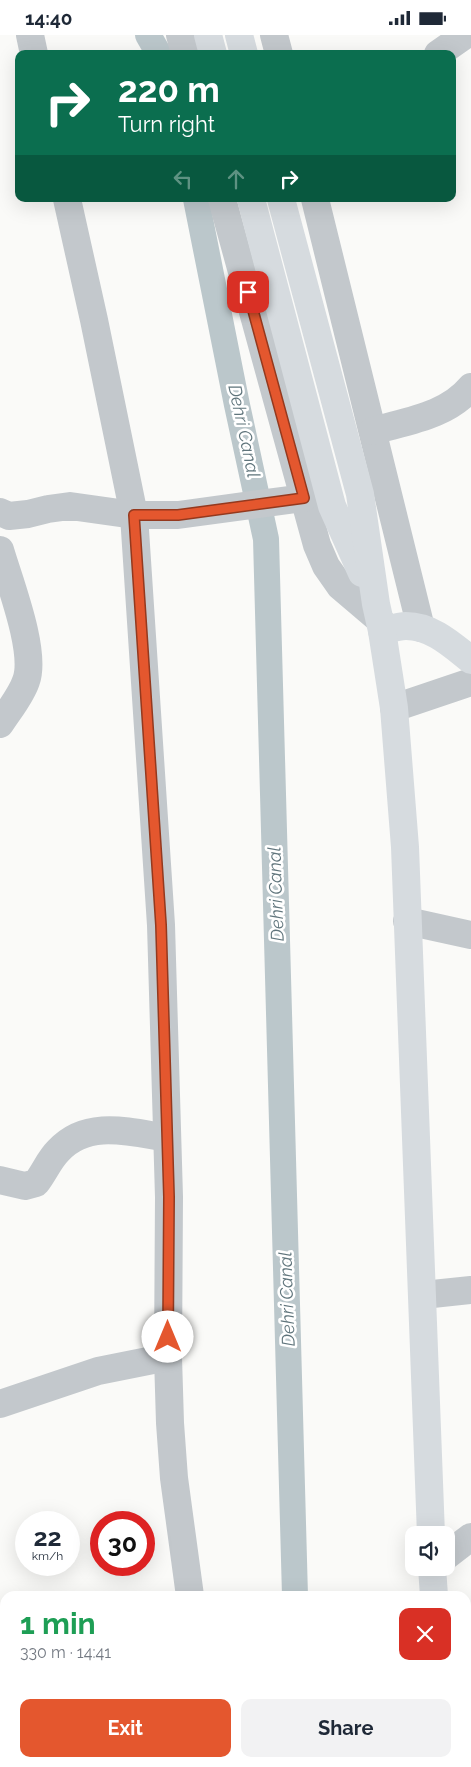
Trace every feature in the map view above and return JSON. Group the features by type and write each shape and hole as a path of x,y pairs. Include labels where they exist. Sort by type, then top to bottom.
{"main road":[{"path":"208,35 212,50"},
{"path":"239,35 243,50"},
{"path":"252,202 332,506 379,619"},
{"path":"282,202 360,494 394,708 405,847 431,1526"},
{"path":"379,619 421,628 442,637 471,661"},
{"path":"433,1576 434,1591"}],"street":[{"path":"30,35 33,50"},
{"path":"180,35 184,50"},
{"path":"274,35 278,50"},
{"path":"444,50 465,35"},
{"path":"68,202 134,515 161,925 169,1197 168,1357 174,1478 189,1591"},
{"path":"223,202 295,500 326,566 340,586 379,619"},
{"path":"317,202 421,628"},
{"path":"373,431 434,414 451,404 471,387"},
{"path":"3,518 70,506 134,515 178,515 295,500"},
{"path":"0,550 28,649 29,666 26,681 0,724"},
{"path":"394,708 471,681"},
{"path":"407,921 471,935"},
{"path":"0,1180 24,1186 36,1183 57,1152 67,1142 81,1134 99,1130 167,1138"},
{"path":"422,1295 471,1290"},
{"path":"0,1404 98,1371 168,1357"},
{"path":"455,1549 471,1537"}],"waterway":[{"name":"Dehri Canal","path":"148,35 157,50"},
{"name":"Dehri Canal","path":"197,202 266,539 295,1591"}],"route":[{"path":"168,1337 169,1197 161,925 134,515 178,515 304,498 248,292"}]}
